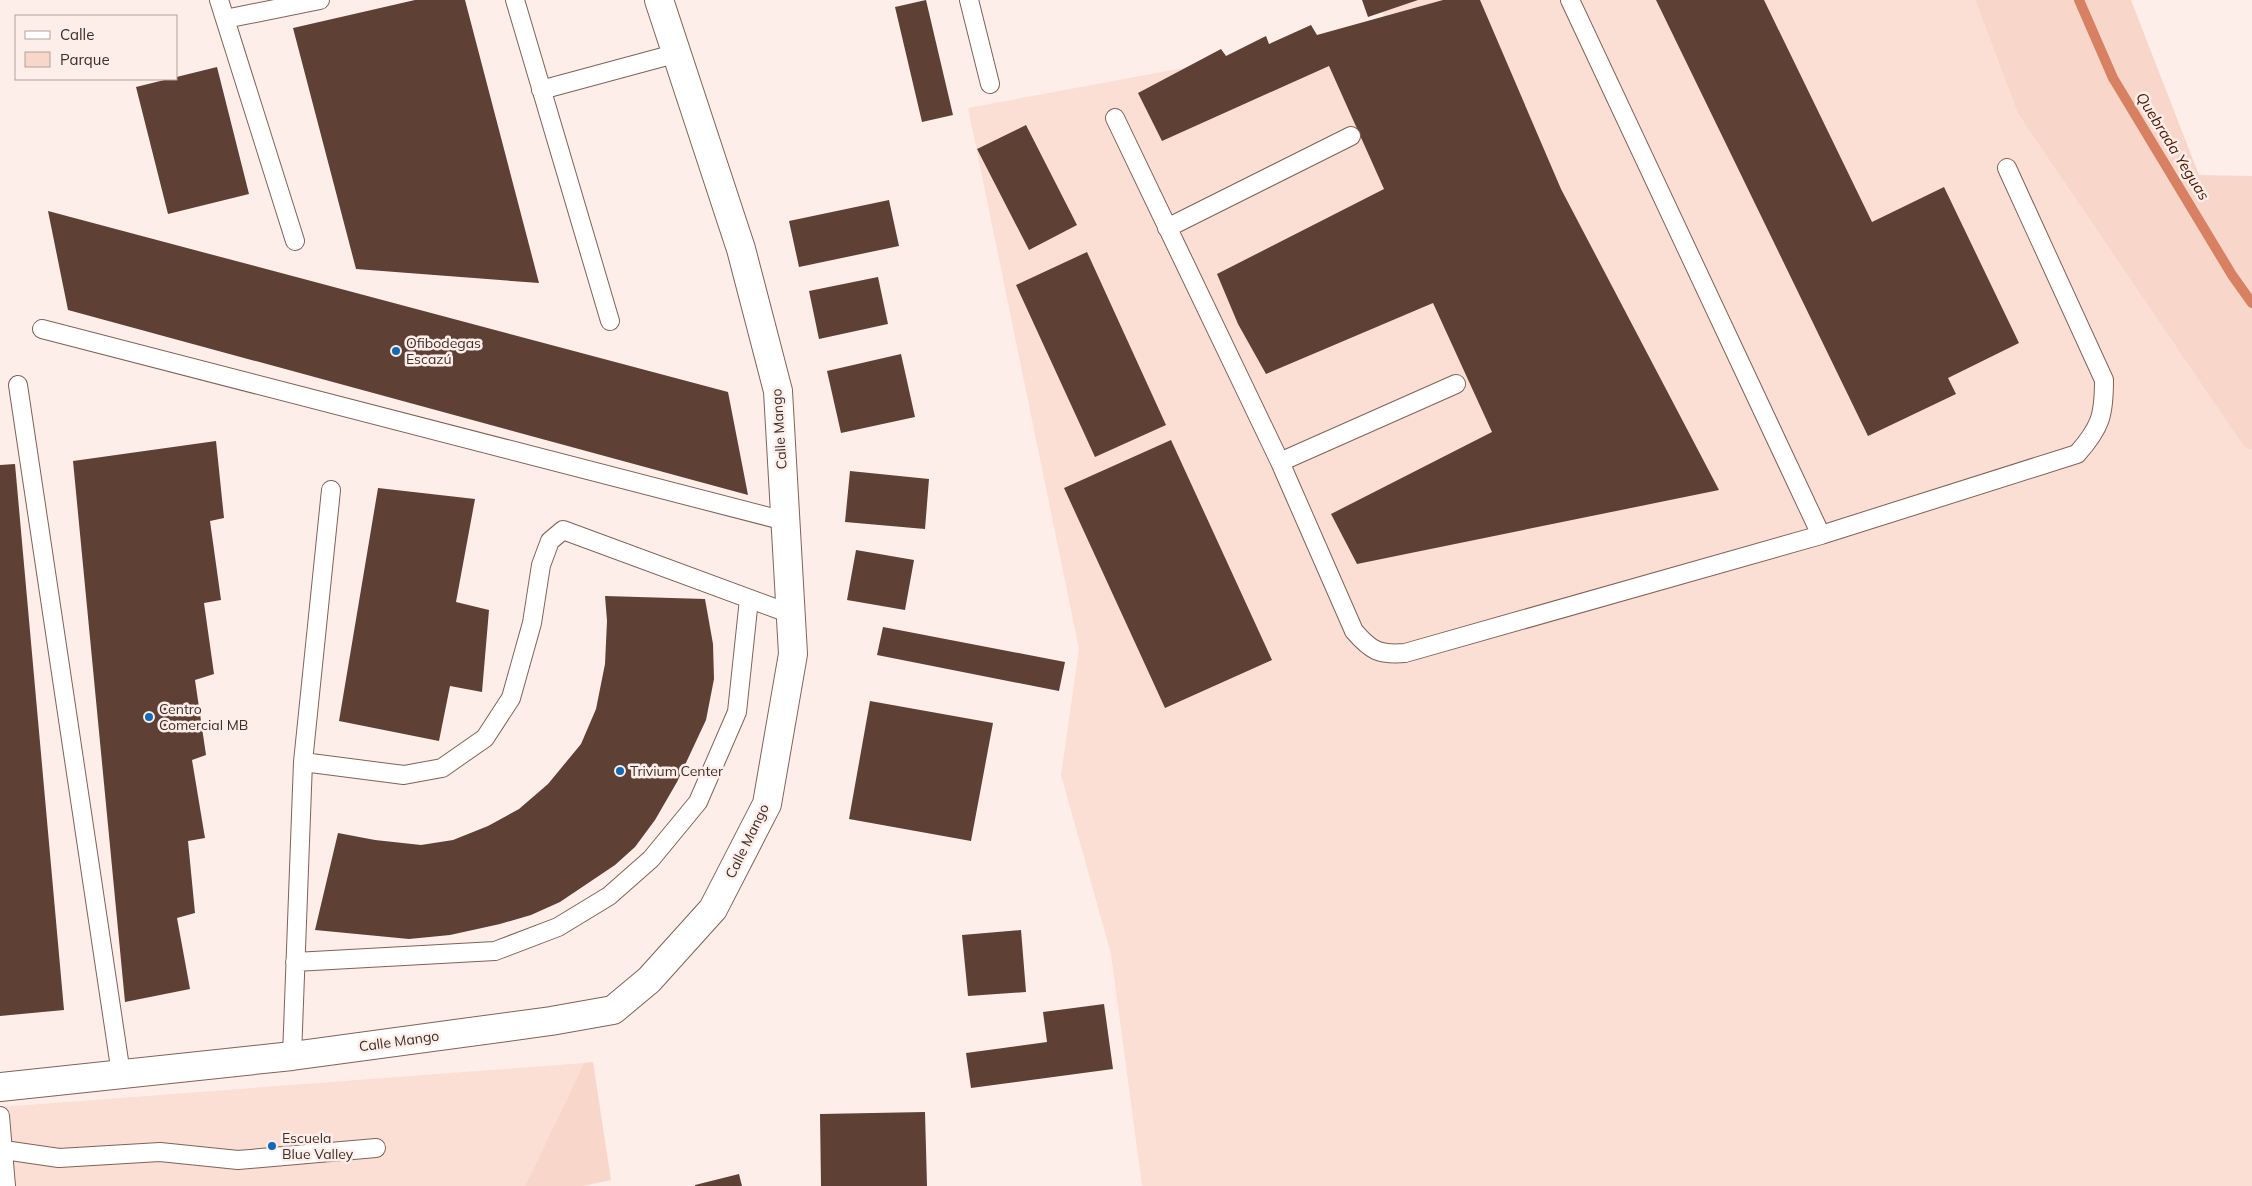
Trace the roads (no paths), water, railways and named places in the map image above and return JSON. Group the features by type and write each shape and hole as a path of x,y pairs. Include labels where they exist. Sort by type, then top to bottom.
{"street":[{"name":"Calle Mango","path":"0,1087 292,1056 551,1021 613,1010 649,980 713,910 767,804 793,654 786,521 778,391 742,249 659,0"}],"lane":[{"path":"218,0 295,241"},
{"path":"225,19 320,0"},
{"path":"515,0 610,321"},
{"path":"969,0 990,84"},
{"path":"1570,0 1821,535"},
{"path":"542,90 678,54"},
{"path":"1115,118 1280,462 1354,631 1373,650 1387,655 1405,653 1821,535 2077,454 2094,434 2104,408 2104,380 2007,168"},
{"path":"1167,228 1351,136"},
{"path":"42,329 786,521"},
{"path":"1280,462 1456,384"},
{"path":"18,385 121,1074"},
{"path":"292,1056 303,762 331,490"},
{"path":"303,762 404,775 442,768 485,738 511,698 532,623 541,565 550,541 563,530 790,614"},
{"path":"295,962 495,951 558,928 609,896 651,859 698,802 737,712 749,599"},
{"path":"0,1116 6,1186"},
{"path":"4,1150 59,1158 160,1152 238,1160 376,1148"}],"waterway":[{"name":"Quebrada Yeguas","path":"2079,0 2113,78 2232,275 2252,303"}],"place":[{"name":"Ofibodegas Escazú","path":"396,351"},
{"name":"Centro Comercial MB","path":"149,717"},
{"name":"Trivium Center","path":"620,771"},
{"name":"Escuela Blue Valley","path":"272,1146"}]}
